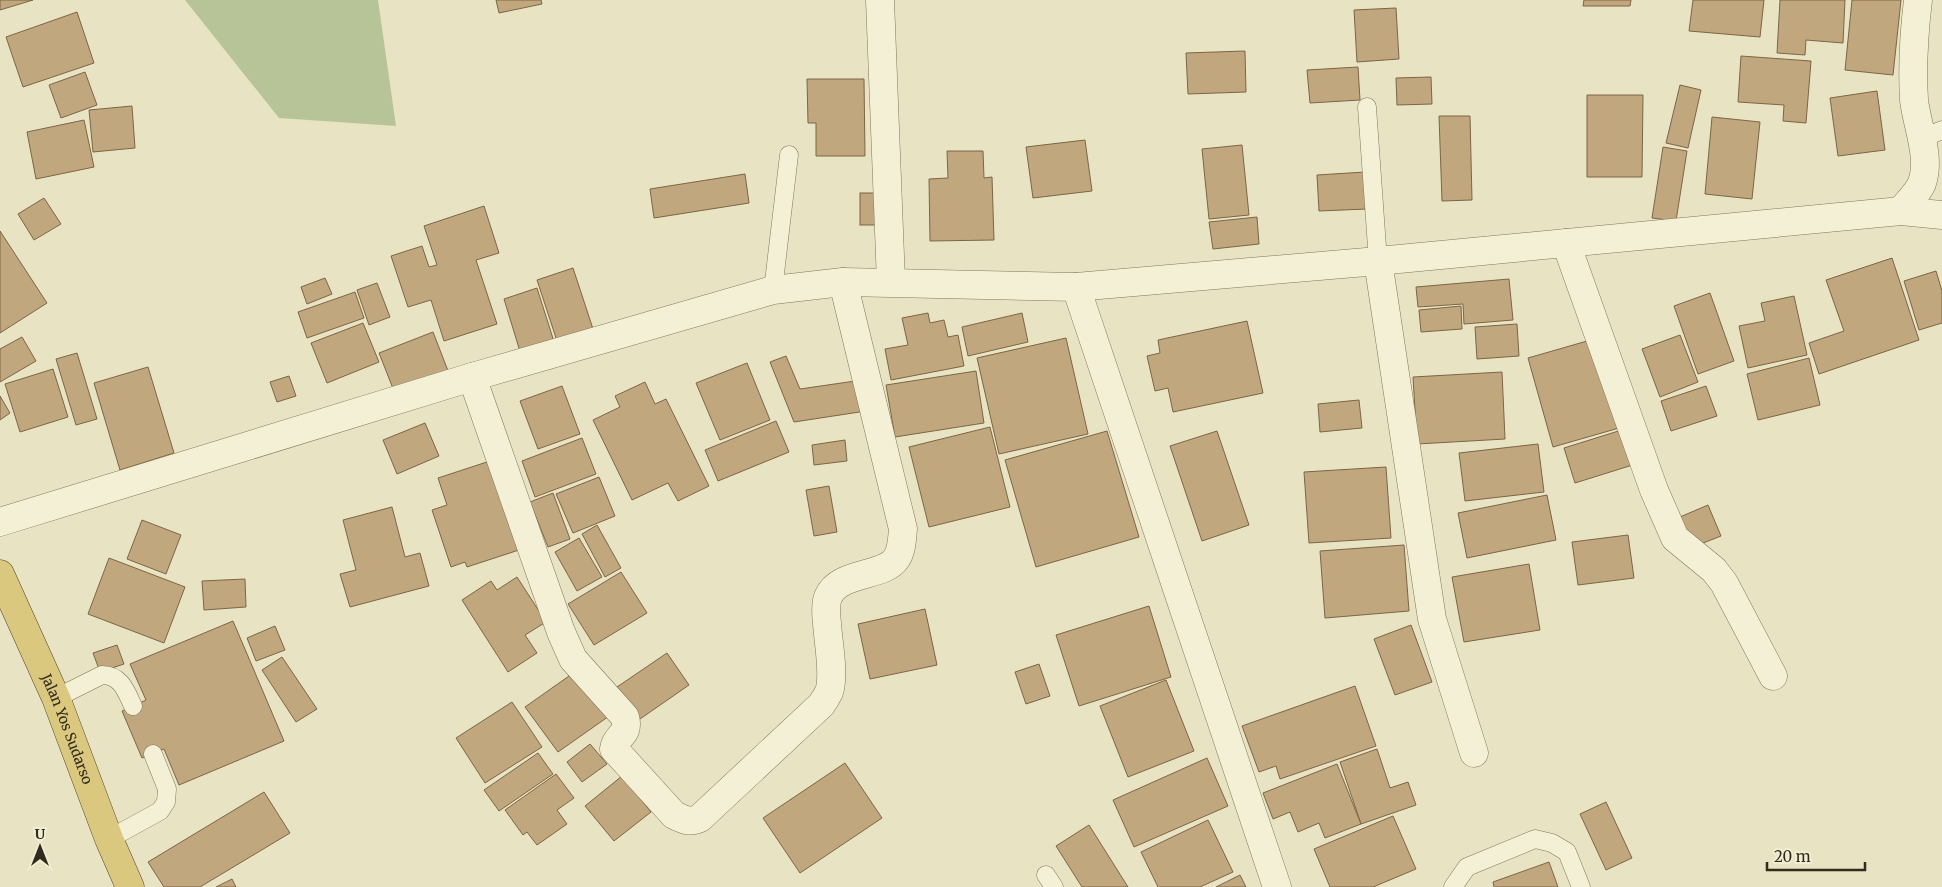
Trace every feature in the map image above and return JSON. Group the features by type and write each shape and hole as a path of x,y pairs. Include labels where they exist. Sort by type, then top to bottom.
{"highway":[{"name":"Jalan Yos Sudarso","path":"0,574 56,698 109,839 130,887"}],"street":[{"path":"880,0 891,282"},
{"path":"1901,211 1921,185 1924,173 1924,159 1932,134 1915,102 1912,67 1918,0"},
{"path":"0,522 472,377 773,290 843,282 1076,287 1378,261 1901,211 1942,215"},
{"path":"1566,243 1654,490 1675,538 1714,570 1724,583 1773,676"},
{"path":"1378,261 1432,619 1474,753"},
{"path":"472,377 558,623 573,659 624,717 627,725 626,731 614,749 674,815 687,821 694,821 700,818 822,705 829,692 831,679 826,609 828,596 837,586 848,580 888,566 896,559 902,543 903,529 843,282"},
{"path":"1076,287 1277,887"}],"lane":[{"path":"1368,107 1378,261"},
{"path":"773,290 789,155"},
{"path":"56,698 102,676 108,676 116,678 123,685 133,706"},
{"path":"109,839 160,811 166,802 167,790 153,754"},
{"path":"1453,887 1466,867 1535,839 1552,843 1567,852 1581,887"}],"green space":[{"path":"185,0 378,0 396,126 279,118"}],"building":[{"path":"0,0 33,0 0,10"},
{"path":"496,0 541,0 542,4 499,13"},
{"path":"1584,0 1631,0 1630,6 1583,6"},
{"path":"1693,0 1764,0 1760,37 1689,31"},
{"path":"1780,0 1845,0 1843,43 1806,40 1805,55 1777,53"},
{"path":"1852,0 1901,0 1893,75 1845,70"},
{"path":"1396,8 1399,59 1357,62 1354,10"},
{"path":"77,12 94,63 23,87 6,37"},
{"path":"1245,51 1246,92 1188,94 1186,53"},
{"path":"1741,56 1811,61 1806,123 1783,121 1784,105 1738,102"},
{"path":"1358,67 1360,100 1310,103 1307,70"},
{"path":"85,72 97,105 61,118 49,85"},
{"path":"1431,77 1432,104 1397,105 1396,78"},
{"path":"807,79 864,79 865,156 816,156 816,123 808,123"},
{"path":"1680,85 1701,90 1688,148 1666,143"},
{"path":"1877,91 1885,150 1838,156 1830,98"},
{"path":"1587,95 1643,95 1642,177 1587,177"},
{"path":"132,106 135,148 93,152 89,110"},
{"path":"1439,116 1470,116 1472,200 1442,201"},
{"path":"1712,117 1760,122 1752,199 1705,194"},
{"path":"84,120 94,167 36,179 27,132"},
{"path":"1085,140 1092,191 1033,198 1026,147"},
{"path":"1242,145 1249,215 1209,219 1202,149"},
{"path":"1663,147 1687,151 1676,221 1652,218"},
{"path":"947,151 983,151 984,178 992,177 994,240 930,241 929,179 948,178"},
{"path":"1365,172 1367,209 1319,211 1317,175"},
{"path":"745,174 749,203 654,218 650,189"},
{"path":"860,193 881,193 881,225 860,225"},
{"path":"44,198 61,224 34,240 18,214"},
{"path":"484,206 499,253 476,260 497,324 444,341 431,300 408,307 391,256 422,246 429,267 437,265 424,226"},
{"path":"1257,217 1259,244 1213,249 1209,222"},
{"path":"0,231 47,303 0,333"},
{"path":"1892,258 1919,340 1819,374 1809,343 1844,331 1826,280"},
{"path":"573,268 594,332 558,344 537,280"},
{"path":"1936,271 1942,291 1942,323 1919,330 1904,281"},
{"path":"325,278 332,294 307,304 301,287"},
{"path":"1509,279 1513,320 1464,324 1463,304 1418,307 1416,287"},
{"path":"377,283 390,317 369,325 357,290"},
{"path":"537,288 556,348 522,358 504,299"},
{"path":"355,292 364,318 307,338 298,312"},
{"path":"1710,293 1734,361 1698,374 1674,306"},
{"path":"1794,296 1807,355 1748,368 1739,326 1765,321 1761,303"},
{"path":"1461,306 1462,329 1421,332 1419,310"},
{"path":"928,313 930,323 944,320 948,337 958,335 964,366 891,380 885,349 908,345 902,318"},
{"path":"1022,313 1028,342 968,356 962,327"},
{"path":"1247,321 1263,393 1173,412 1168,388 1155,391 1147,356 1160,353 1158,340"},
{"path":"363,323 379,362 327,383 311,343"},
{"path":"1517,324 1519,356 1477,359 1475,327"},
{"path":"433,332 450,376 396,396 379,353"},
{"path":"1680,335 1698,382 1660,397 1642,349"},
{"path":"22,337 36,361 0,382 0,349"},
{"path":"1066,338 1088,434 999,454 977,358"},
{"path":"1594,339 1619,428 1553,447 1528,358"},
{"path":"77,353 97,419 76,425 56,359"},
{"path":"786,356 800,389 862,380 866,411 794,422 770,362"},
{"path":"1809,358 1820,405 1758,420 1747,374"},
{"path":"747,363 770,420 720,440 696,383"},
{"path":"148,367 174,453 120,470 94,383"},
{"path":"53,369 68,417 20,432 5,384"},
{"path":"976,371 984,423 895,437 886,385"},
{"path":"1502,372 1505,439 1417,444 1413,377"},
{"path":"289,376 296,396 277,402 270,382"},
{"path":"645,382 655,404 666,399 709,486 678,501 668,483 632,500 593,420 620,407 615,396"},
{"path":"562,386 580,434 538,449 520,401"},
{"path":"1706,386 1717,416 1671,431 1661,401"},
{"path":"0,396 10,413 0,420"},
{"path":"1359,400 1362,428 1320,432 1318,404"},
{"path":"776,421 789,452 718,481 705,450"},
{"path":"425,423 439,456 397,474 383,440"},
{"path":"990,427 1010,507 929,527 909,447"},
{"path":"1628,428 1639,463 1575,483 1564,448"},
{"path":"1107,431 1139,537 1036,567 1005,460"},
{"path":"1217,431 1249,525 1202,541 1170,446"},
{"path":"582,438 596,474 535,497 522,461"},
{"path":"845,440 847,461 814,465 812,445"},
{"path":"1538,444 1544,492 1465,501 1459,453"},
{"path":"496,459 525,548 467,567 465,562 451,567 432,510 447,505 438,478"},
{"path":"1386,467 1391,538 1309,543 1304,472"},
{"path":"599,477 615,516 573,533 556,494"},
{"path":"829,486 837,532 814,536 806,490"},
{"path":"553,493 570,539 548,547 530,502"},
{"path":"1547,495 1556,540 1467,558 1458,513"},
{"path":"1708,505 1721,536 1693,547 1680,517"},
{"path":"392,507 405,557 420,553 429,586 350,607 340,574 356,570 343,520"},
{"path":"142,520 181,535 166,574 127,559"},
{"path":"597,525 621,568 605,577 582,534"},
{"path":"1628,535 1634,578 1578,585 1572,542"},
{"path":"579,538 602,577 577,591 555,552"},
{"path":"1404,545 1409,611 1325,618 1320,551"},
{"path":"109,558 185,587 164,643 88,614"},
{"path":"1529,564 1540,630 1464,642 1452,577"},
{"path":"621,572 647,613 594,645 568,604"},
{"path":"517,577 546,622 525,635 537,653 508,672 462,600 491,581 497,590"},
{"path":"245,579 246,607 204,610 202,581"},
{"path":"1149,606 1171,677 1079,706 1056,635"},
{"path":"925,609 937,665 870,679 858,624"},
{"path":"233,621 284,741 179,785 164,749 142,758 122,711 146,700 130,664"},
{"path":"1411,625 1432,682 1395,695 1374,639"},
{"path":"275,626 285,650 256,661 247,638"},
{"path":"117,645 124,664 100,672 93,653"},
{"path":"667,653 689,685 640,719 617,687"},
{"path":"282,657 317,709 296,722 262,670"},
{"path":"1039,664 1050,696 1026,704 1015,672"},
{"path":"579,669 612,714 558,752 525,707"},
{"path":"1166,680 1194,751 1128,777 1100,706"},
{"path":"1355,686 1376,746 1280,779 1276,766 1259,772 1242,726"},
{"path":"512,702 542,747 485,783 456,738"},
{"path":"590,744 607,764 582,782 567,762"},
{"path":"1377,749 1390,788 1408,782 1416,805 1361,824 1340,762"},
{"path":"538,753 553,774 499,811 484,790"},
{"path":"1207,758 1228,806 1134,847 1113,800"},
{"path":"845,763 882,818 800,873 763,818"},
{"path":"1337,764 1361,824 1325,838 1319,823 1298,832 1290,812 1273,819 1263,793"},
{"path":"556,774 574,798 557,810 567,824 537,845 527,832 523,835 505,810"},
{"path":"622,776 651,812 614,841 585,806"},
{"path":"264,792 290,833 200,887 164,887 148,862"},
{"path":"1606,802 1632,858 1606,870 1580,814"},
{"path":"1393,816 1416,869 1373,887 1330,887 1314,849"},
{"path":"1208,820 1233,872 1200,887 1158,887 1141,852"},
{"path":"1089,825 1128,887 1082,887 1056,846"},
{"path":"1549,862 1558,887 1494,887 1493,882"},
{"path":"1240,875 1246,887 1216,887"},
{"path":"232,879 236,887 216,887"}]}
